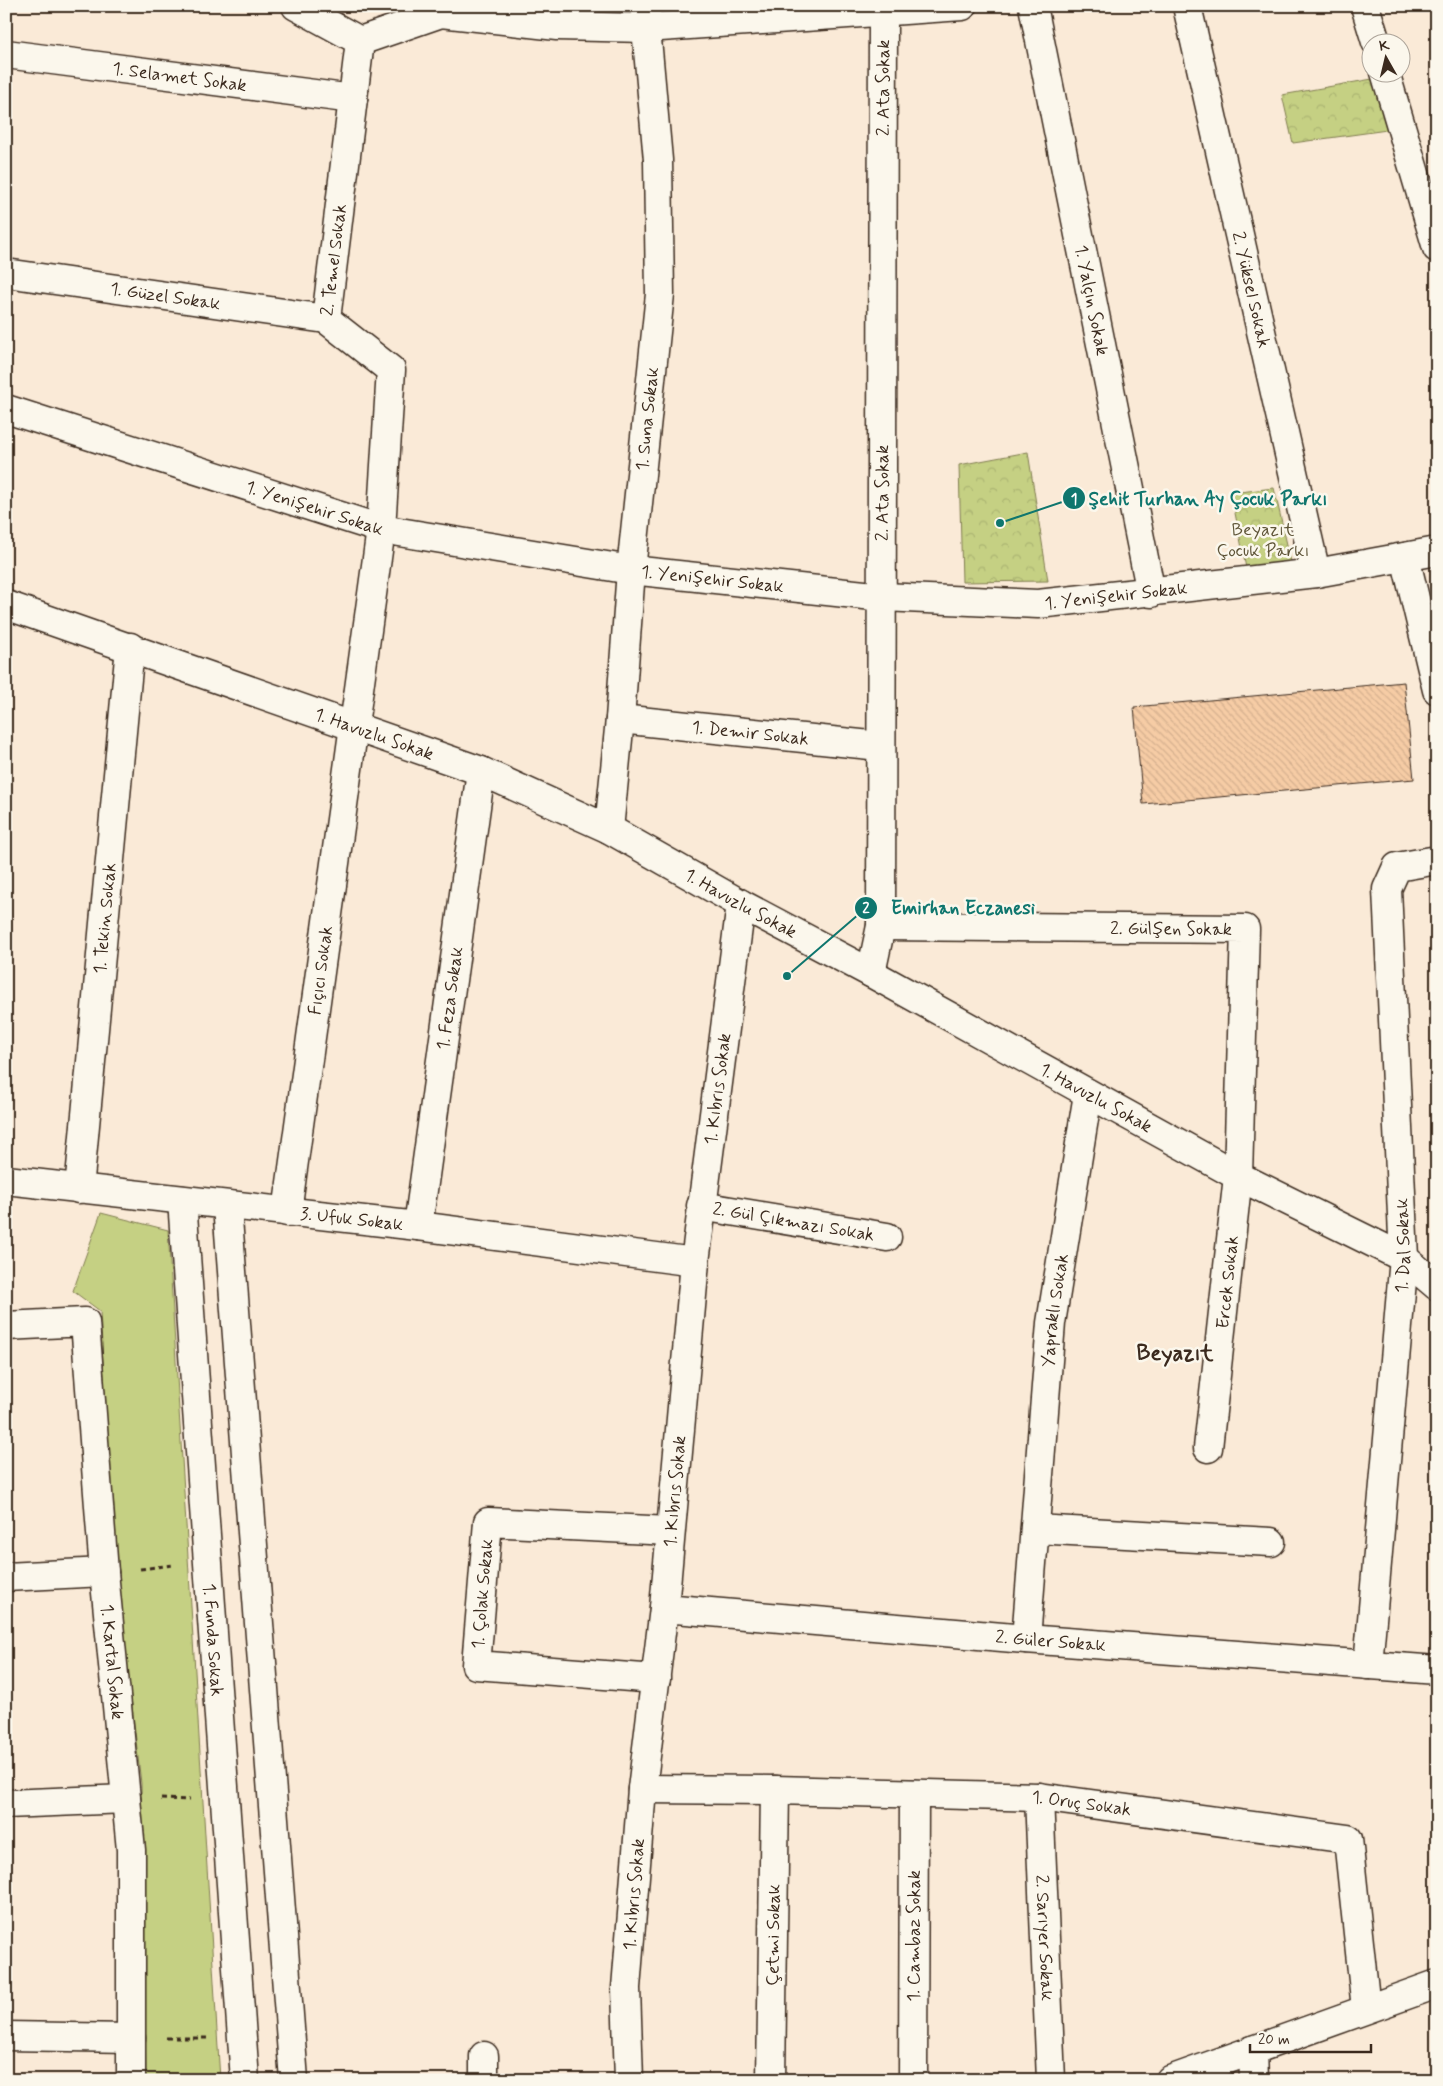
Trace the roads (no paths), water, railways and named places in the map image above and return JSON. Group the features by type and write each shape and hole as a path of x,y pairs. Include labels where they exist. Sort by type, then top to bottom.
{"street":[{"path":"296,6 360,41 441,13 557,26 646,17 883,12 962,6"},
{"name":"1. Yalçın Sokak","path":"1033,6 1151,593"},
{"name":"2. Yüksel Sokak","path":"1187,6 1316,573"},
{"path":"1365,6 1373,32"},
{"name":"2. Ata Sokak","path":"871,973 881,926 883,12"},
{"name":"1. Suna Sokak","path":"609,830 620,719 631,570 660,294 658,160 646,17"},
{"name":"2. Temel Sokak","path":"353,728 381,530 391,370 326,319 360,41"},
{"name":"1. Selamet Sokak","path":"6,54 353,99"},
{"path":"1388,82 1437,248"},
{"name":"1. Güzel Sokak","path":"6,273 326,319"},
{"name":"1. Yenişehir Sokak","path":"6,409 381,530 631,570 882,598 1038,604 1151,593 1316,573 1437,551"},
{"path":"1405,557 1437,690"},
{"name":"1. Havuzlu Sokak","path":"6,605 130,647 353,728 481,771 609,830 1238,1176 1404,1258 1437,1286"},
{"name":"1. Tekin Sokak","path":"79,1189 130,647"},
{"name":"1. Demir Sokak","path":"620,719 880,746"},
{"name":"Fıçıcı Sokak","path":"287,1212 353,728"},
{"name":"1. Feza Sokak","path":"418,1226 481,771"},
{"name":"1. Dal Sokak","path":"1368,1665 1404,1258 1386,889 1397,868 1437,860"},
{"name":"1. Kıbrıs Sokak","path":"629,2080 626,1988 642,1789 664,1608 701,1206 741,904"},
{"name":"2. Gülşen Sokak","path":"881,926 1245,929 1238,1176"},
{"name":"Yapraklı Sokak","path":"1026,1639 1051,1323 1088,1094"},
{"name":"Ercek Sokak","path":"1208,1448 1238,1176"},
{"name":"3. Ufuk Sokak","path":"6,1180 418,1226 695,1262"},
{"name":"1. Funda Sokak","path":"182,1200 245,2080"},
{"path":"227,1206 294,2080"},
{"name":"2. Gül Çıkmazı Sokak","path":"701,1206 886,1237"},
{"name":"1. Kartal Sokak","path":"6,1326 85,1322 104,1572 132,1850 130,2080"},
{"name":"1. Çolak Sokak","path":"656,1679 476,1665 488,1522 670,1531"},
{"path":"1035,1529 1270,1542"},
{"path":"6,1578 104,1572"},
{"name":"2. Güler Sokak","path":"664,1608 1026,1639 1437,1670"},
{"name":"1. Oruç Sokak","path":"642,1789 775,1790 1039,1797 1348,1839 1366,2009"},
{"name":"Çetmi Sokak","path":"771,2080 775,1790"},
{"name":"1. Cambaz Sokak","path":"913,2080 914,1794"},
{"name":"2. Sarıyer Sokak","path":"1039,1797 1051,2080"},
{"path":"6,1804 126,1799"},
{"path":"1170,2080 1437,1984"},
{"path":"6,2036 131,2038"},
{"path":"1253,2050 1254,2080"}],"place":[{"name":"Şehit Turhan Ay Çocuk Parkı","path":"1000,523"},
{"name":"Emirhan Eczanesi","path":"787,976"}],"district":[{"name":"Beyazıt","path":"1175,1352"}],"park label":[{"name":"Beyazıt Çocuk Parkı","path":"1263,539"}]}
